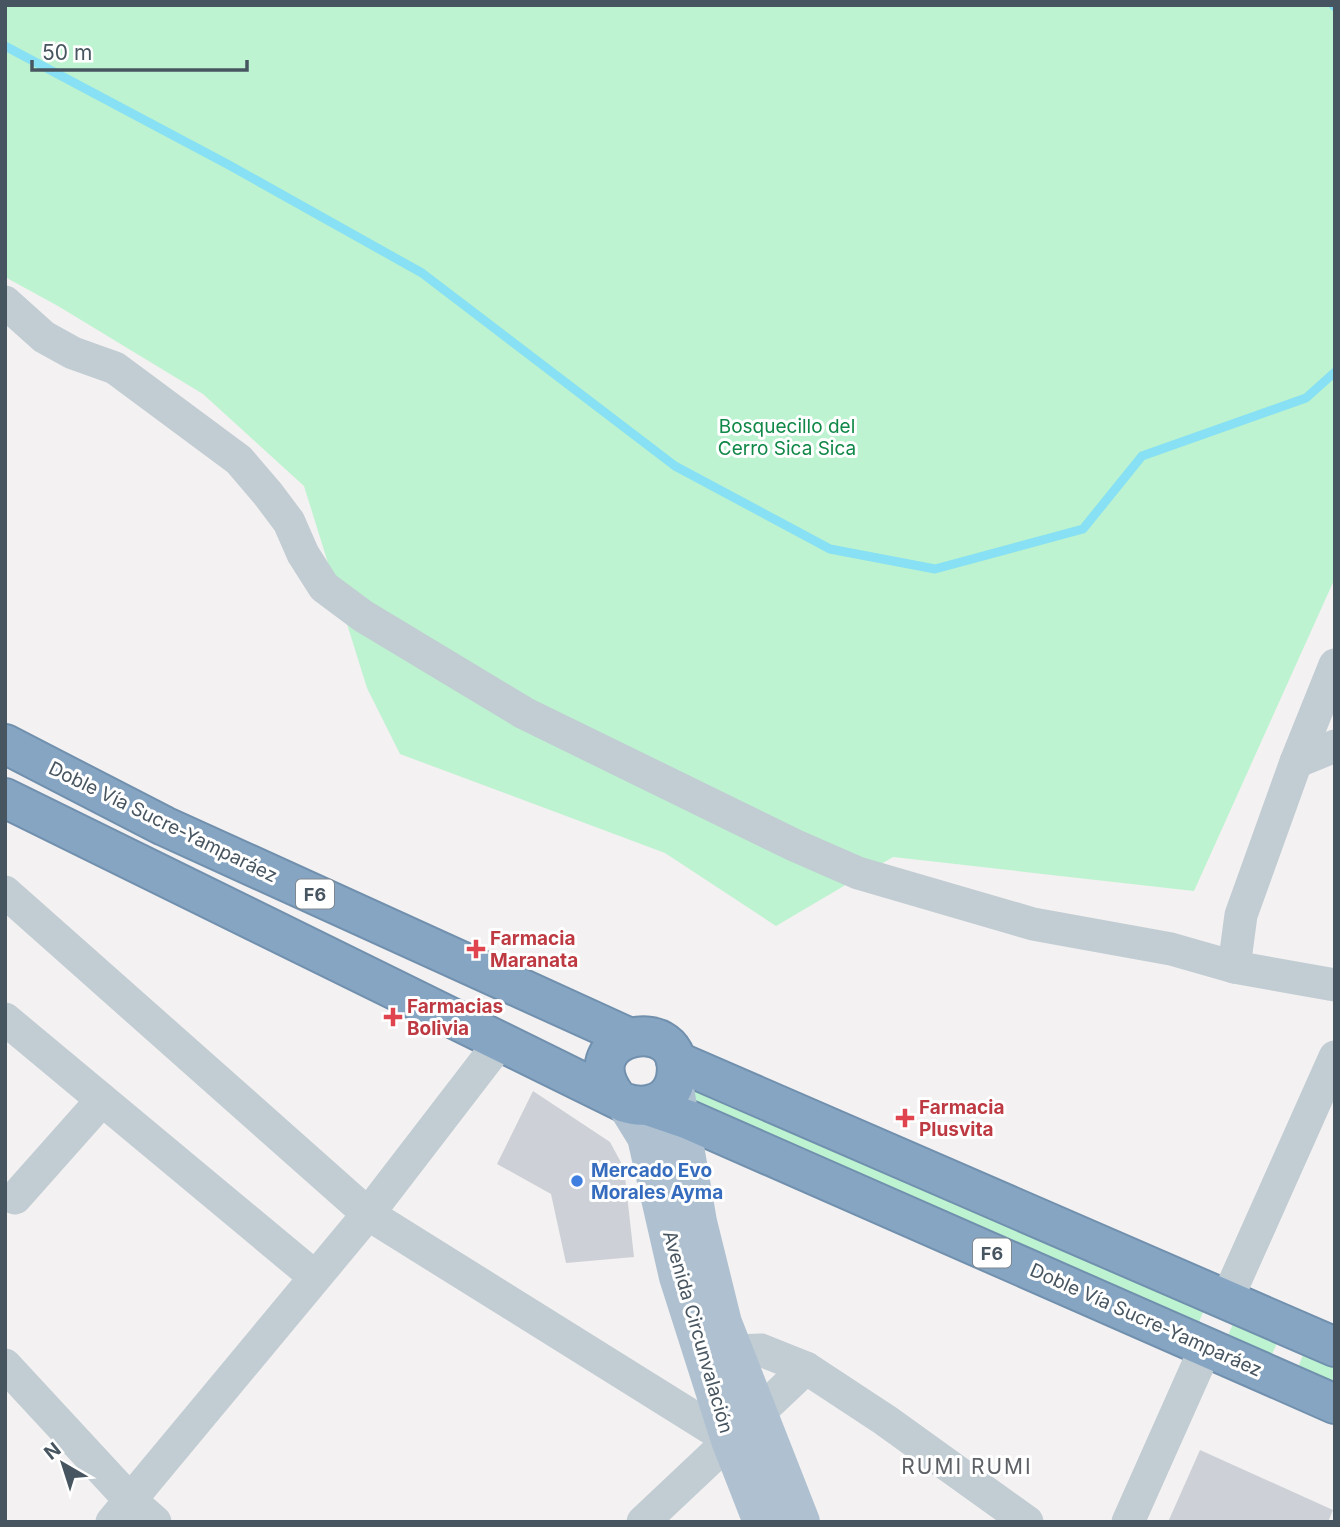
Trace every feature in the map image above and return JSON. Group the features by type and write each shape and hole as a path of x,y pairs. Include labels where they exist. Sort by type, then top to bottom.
{"highway":[{"name":"Doble Vía Sucre-Yamparáez","path":"5,744 164,825 628,1037 652,1036 662,1042 653,1095"},
{"name":"Doble Vía Sucre-Yamparáez","path":"5,798 501,1041 1227,1299 1335,1347"},
{"path":"628,1037 610,1052 605,1076 608,1087 653,1095"},
{"name":"Doble Vía Sucre-Yamparáez","path":"653,1095 1335,1404"},
{"path":"1283,1380 1298,1331"}],"main road":[{"name":"Avenida Circunvalación","path":"653,1095 698,1222 723,1323 719,1356 730,1440 762,1522"},
{"name":"Avenida Circunvalación","path":"653,1095 646,1137 678,1278 719,1356 759,1414 801,1522"}],"street":[{"path":"5,302 44,337 73,353 115,368 239,460 289,523 303,554 324,587 363,616 524,713 782,839 858,873 1033,924 1171,948 1234,967 1335,985"},
{"path":"1234,967 1241,915 1296,762 1335,665"},
{"path":"1296,762 1335,746"},
{"path":"5,892 368,1214 730,1440"},
{"path":"5,1019 315,1277"},
{"path":"121,1511 368,1214 501,1041"},
{"path":"1227,1299 1335,1057"},
{"path":"15,1198 102,1100"},
{"path":"1128,1522 1206,1347"},
{"path":"719,1356 761,1350 806,1368 885,1420 1027,1522"},
{"path":"5,1365 121,1511 155,1522"},
{"path":"643,1522 806,1368"}],"green space":[{"name":"Bosquecillo del Cerro Sica Sica","path":"5,5 1335,5 1335,578 1194,891 893,857 776,926 665,853 400,754 367,688 304,486 203,394 5,277"},
{"path":"697,1083 1204,1310 1196,1329 689,1102"},
{"path":"1233,1324 1277,1343 1269,1361 1225,1342"},
{"path":"1304,1352 1335,1366 1335,1390 1296,1373"}],"building":[{"name":"Mercado Evo Morales Ayma","path":"533,1091 610,1142 624,1168 634,1257 566,1263 551,1194 497,1164"},
{"path":"1200,1450 1333,1510 1328,1522 1168,1522"}],"waterway":[{"path":"5,46 229,165 422,273 675,466 830,549 935,569 1083,529 1142,456 1306,398 1335,372"}],"place":[{"name":"Farmacia Maranata","path":"476,949"},
{"name":"Farmacias Bolivia","path":"393,1017"},
{"name":"Farmacia Plusvita","path":"905,1118"},
{"name":"Mercado Evo Morales Ayma","path":"577,1181"}],"district":[{"name":"RUMI RUMI","path":"967,1466"}]}
